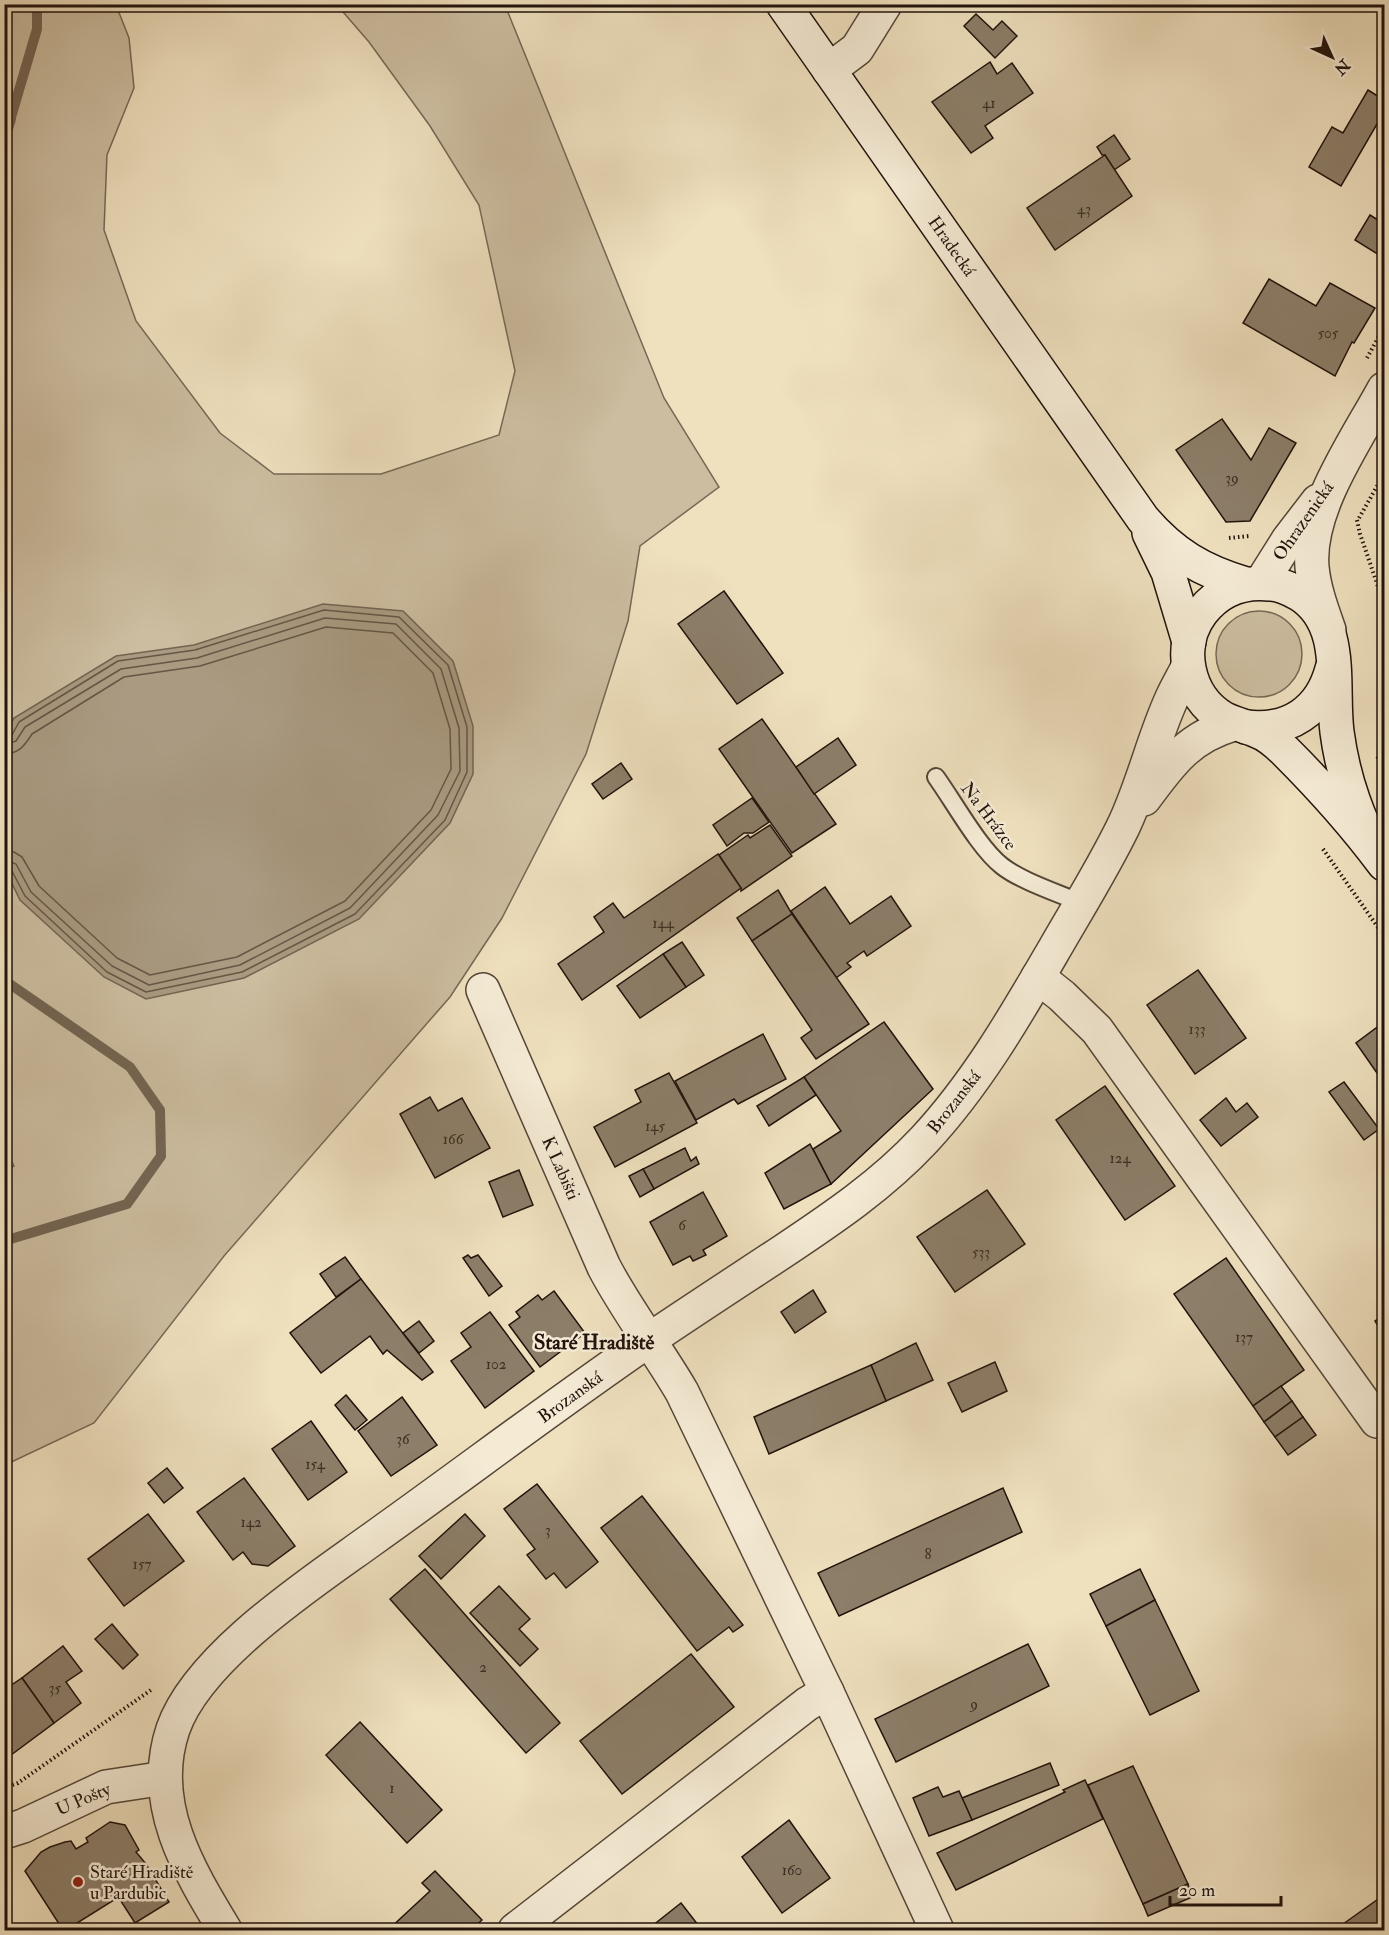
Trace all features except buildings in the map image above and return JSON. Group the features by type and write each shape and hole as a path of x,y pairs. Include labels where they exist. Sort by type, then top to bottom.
{"street":[{"name":"Hradecká","path":"783,4 1150,527 1174,549 1207,571 1253,584"},
{"path":"829,70 857,49 885,4"},
{"name":"Ohrazenická","path":"1331,643 1312,567 1313,535 1318,517 1345,460 1384,389"},
{"name":"Ohrazenická","path":"1253,584 1312,509 1345,460"},
{"name":"Hradecká","path":"1121,488 1149,533 1167,572 1189,654"},
{"path":"1253,584 1276,584 1304,597 1320,614 1331,643 1337,733 1348,781 1367,834 1384,864 1356,828 1285,751 1268,736 1223,718 1203,701 1196,691 1189,654 1197,619 1204,609 1223,593 1253,584"},
{"path":"1240,725 1275,727 1302,715 1313,706 1328,681 1332,666 1331,643"},
{"name":"Brozanská","path":"1124,826 1189,654"},
{"name":"Brozanská","path":"225,1930 199,1886 177,1841 168,1809 165,1778 167,1752 174,1726 188,1700 205,1676 228,1653 301,1591 648,1341 851,1206 894,1170 926,1138 967,1088 1001,1038 1124,826 1157,782 1193,742 1218,729 1240,725"},
{"path":"1038,977 1062,996 1097,1030 1377,1421"},
{"name":"K Labišti","path":"483,990 604,1268 620,1298 682,1392 827,1692 937,1930"},
{"path":"514,1930 807,1704 827,1692"},
{"name":"U Pošty","path":"4,1832 23,1826 106,1787 165,1778"}],"lane":[{"name":"Na Hrázce","path":"936,777 1001,866 1013,874 1081,903"}],"path":[{"path":"1361,368 1384,327"},
{"path":"1358,520 1384,474"},
{"path":"1219,539 1253,536"},
{"path":"4,1788 18,1783 154,1688"}],"shaded area":[{"path":"5,5 116,5 129,38 134,88 107,155 104,230 136,321 220,433 274,474 381,474 499,435 515,371 479,205 430,126 369,42 337,5 505,5 664,398 719,487 640,546 628,621 586,754 502,918 450,997 224,1256 94,1423 5,1465 4,1170 14,1166 5,1147 4,153 15,121"},
{"path":"1259,611 1276,614 1290,623 1299,637 1302,654 1299,671 1290,685 1276,694 1259,697 1242,694 1228,685 1219,671 1216,654 1219,637 1228,623 1242,614"}],"water":[{"path":"323,604 403,611 453,661 473,726 473,774 450,823 359,919 244,978 146,999 104,977 20,900 5,869 5,736 14,718 116,656 194,645"}],"waterway":[{"path":"4,141 37,29 37,4"},
{"path":"4,980 130,1067 160,1110 161,1156 127,1204 4,1241"}],"place":[{"name":"Staré Hradiště u Pardubic","path":"78,1882"}],"district":[{"name":"Staré Hradiště","path":"594,1342"}]}
